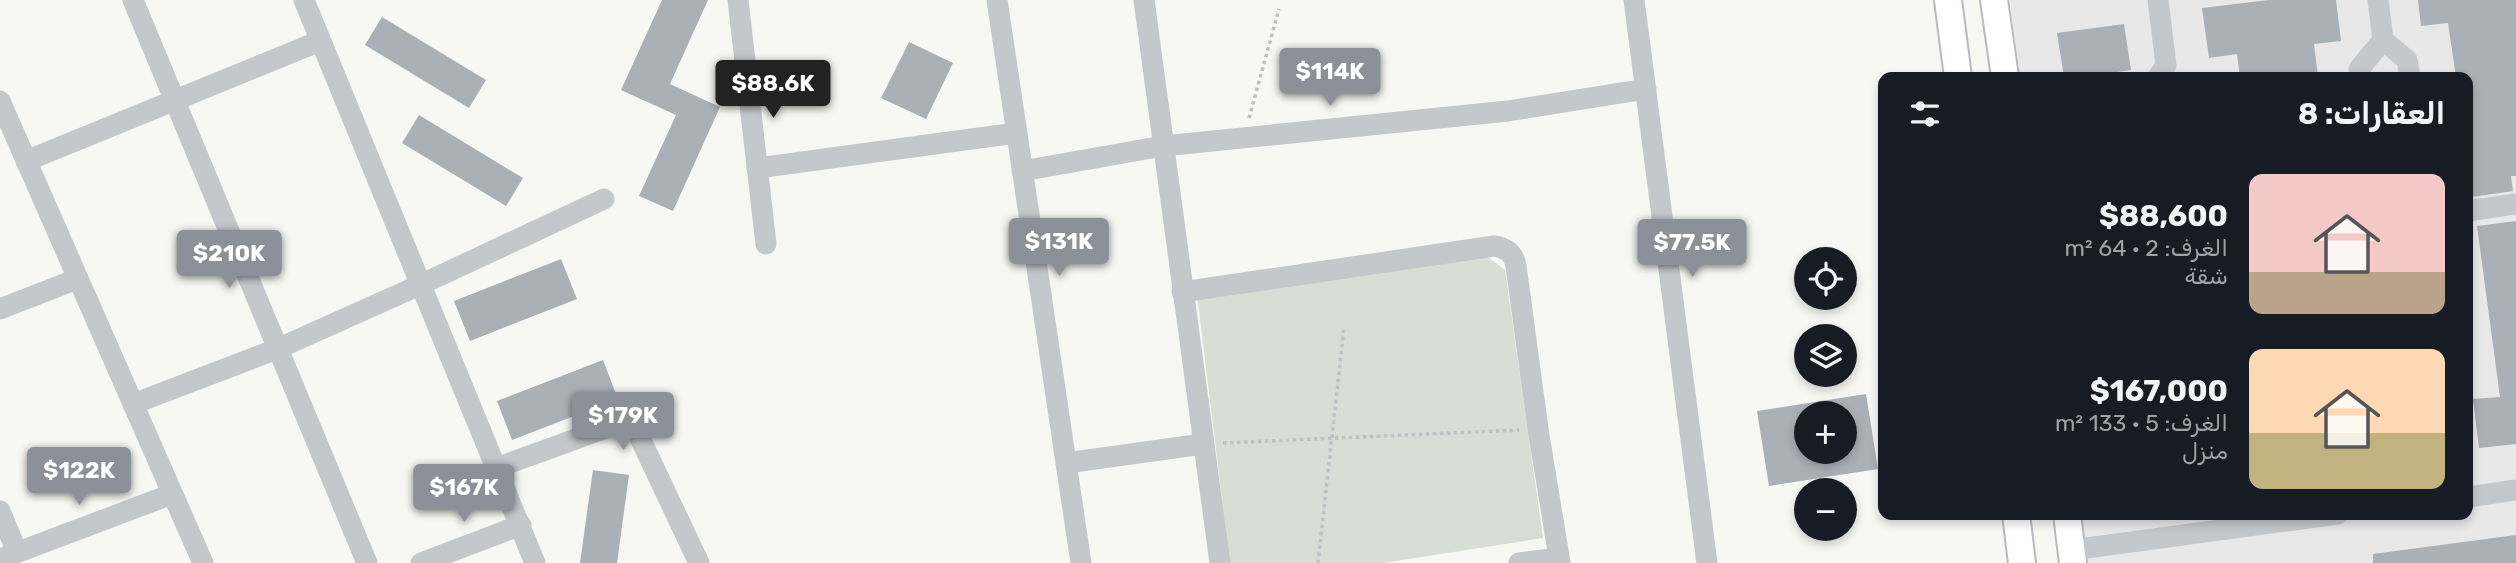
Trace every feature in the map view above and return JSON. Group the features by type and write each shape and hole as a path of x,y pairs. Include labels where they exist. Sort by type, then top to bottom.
{"main road":[{"path":"1948,0 1957,72"},
{"path":"1994,0 2004,72"},
{"path":"2016,520 2022,563"},
{"path":"2068,520 2072,557"}],"street":[{"path":"133,0 367,563"},
{"path":"304,0 496,468 522,525 535,563"},
{"path":"738,0 766,244"},
{"path":"996,0 1081,563"},
{"path":"1144,0 1220,563"},
{"path":"1634,0 1707,563"},
{"path":"2158,0 2169,72"},
{"path":"2378,0 2383,40 2407,60 2409,72"},
{"path":"2359,72 2383,40"},
{"path":"26,161 320,41"},
{"path":"1022,171 1163,146 1508,111 1646,89"},
{"path":"0,101 203,563"},
{"path":"757,168 1016,133"},
{"path":"133,404 276,349 604,199"},
{"path":"2473,210 2516,204"},
{"path":"1182,292 1494,246 1507,250 1515,260 1559,560 1519,563"},
{"path":"0,309 77,279"},
{"path":"496,468 631,419 698,563"},
{"path":"1066,463 1203,444"},
{"path":"2473,496 2516,491"},
{"path":"0,511 8,555 172,495"},
{"path":"2072,557 2231,522 2258,520"},
{"path":"421,563 522,525"}],"path":[{"path":"1243,138 1279,9"},
{"path":"1318,563 1344,328"},
{"path":"1203,444 1538,429"}],"shaded area":[{"path":"2010,0 2516,0 2516,563 2088,563 2082,520 2473,520 2473,72 2019,72"},
{"path":"1484,254 1505,270 1543,538 1383,563 1230,563 1197,294"}],"building":[{"path":"662,0 708,0 670,84 720,107 673,211 639,196 676,115 621,90"},
{"path":"2269,0 2336,0 2341,41 2314,44 2317,72 2239,72 2237,54 2209,58 2202,8"},
{"path":"2418,0 2516,0 2516,176 2511,176 2513,191 2473,197 2473,72 2455,72 2448,23 2421,26"},
{"path":"382,17 486,80 469,108 365,45"},
{"path":"2124,24 2131,70 2063,72 2057,33"},
{"path":"909,42 953,63 926,119 881,98"},
{"path":"419,115 523,178 506,206 402,143"},
{"path":"2516,221 2516,444 2479,448 2473,399 2500,397 2477,226"},
{"path":"561,259 577,299 470,341 454,301"},
{"path":"603,360 618,399 512,440 497,401"},
{"path":"1866,394 1878,469 1820,478 1794,478 1794,482 1769,486 1757,411 1794,405 1794,464 1857,464 1857,401 1821,401"},
{"path":"593,470 629,475 617,563 580,563"},
{"path":"2516,535 2516,563 2373,563 2373,554"}]}
